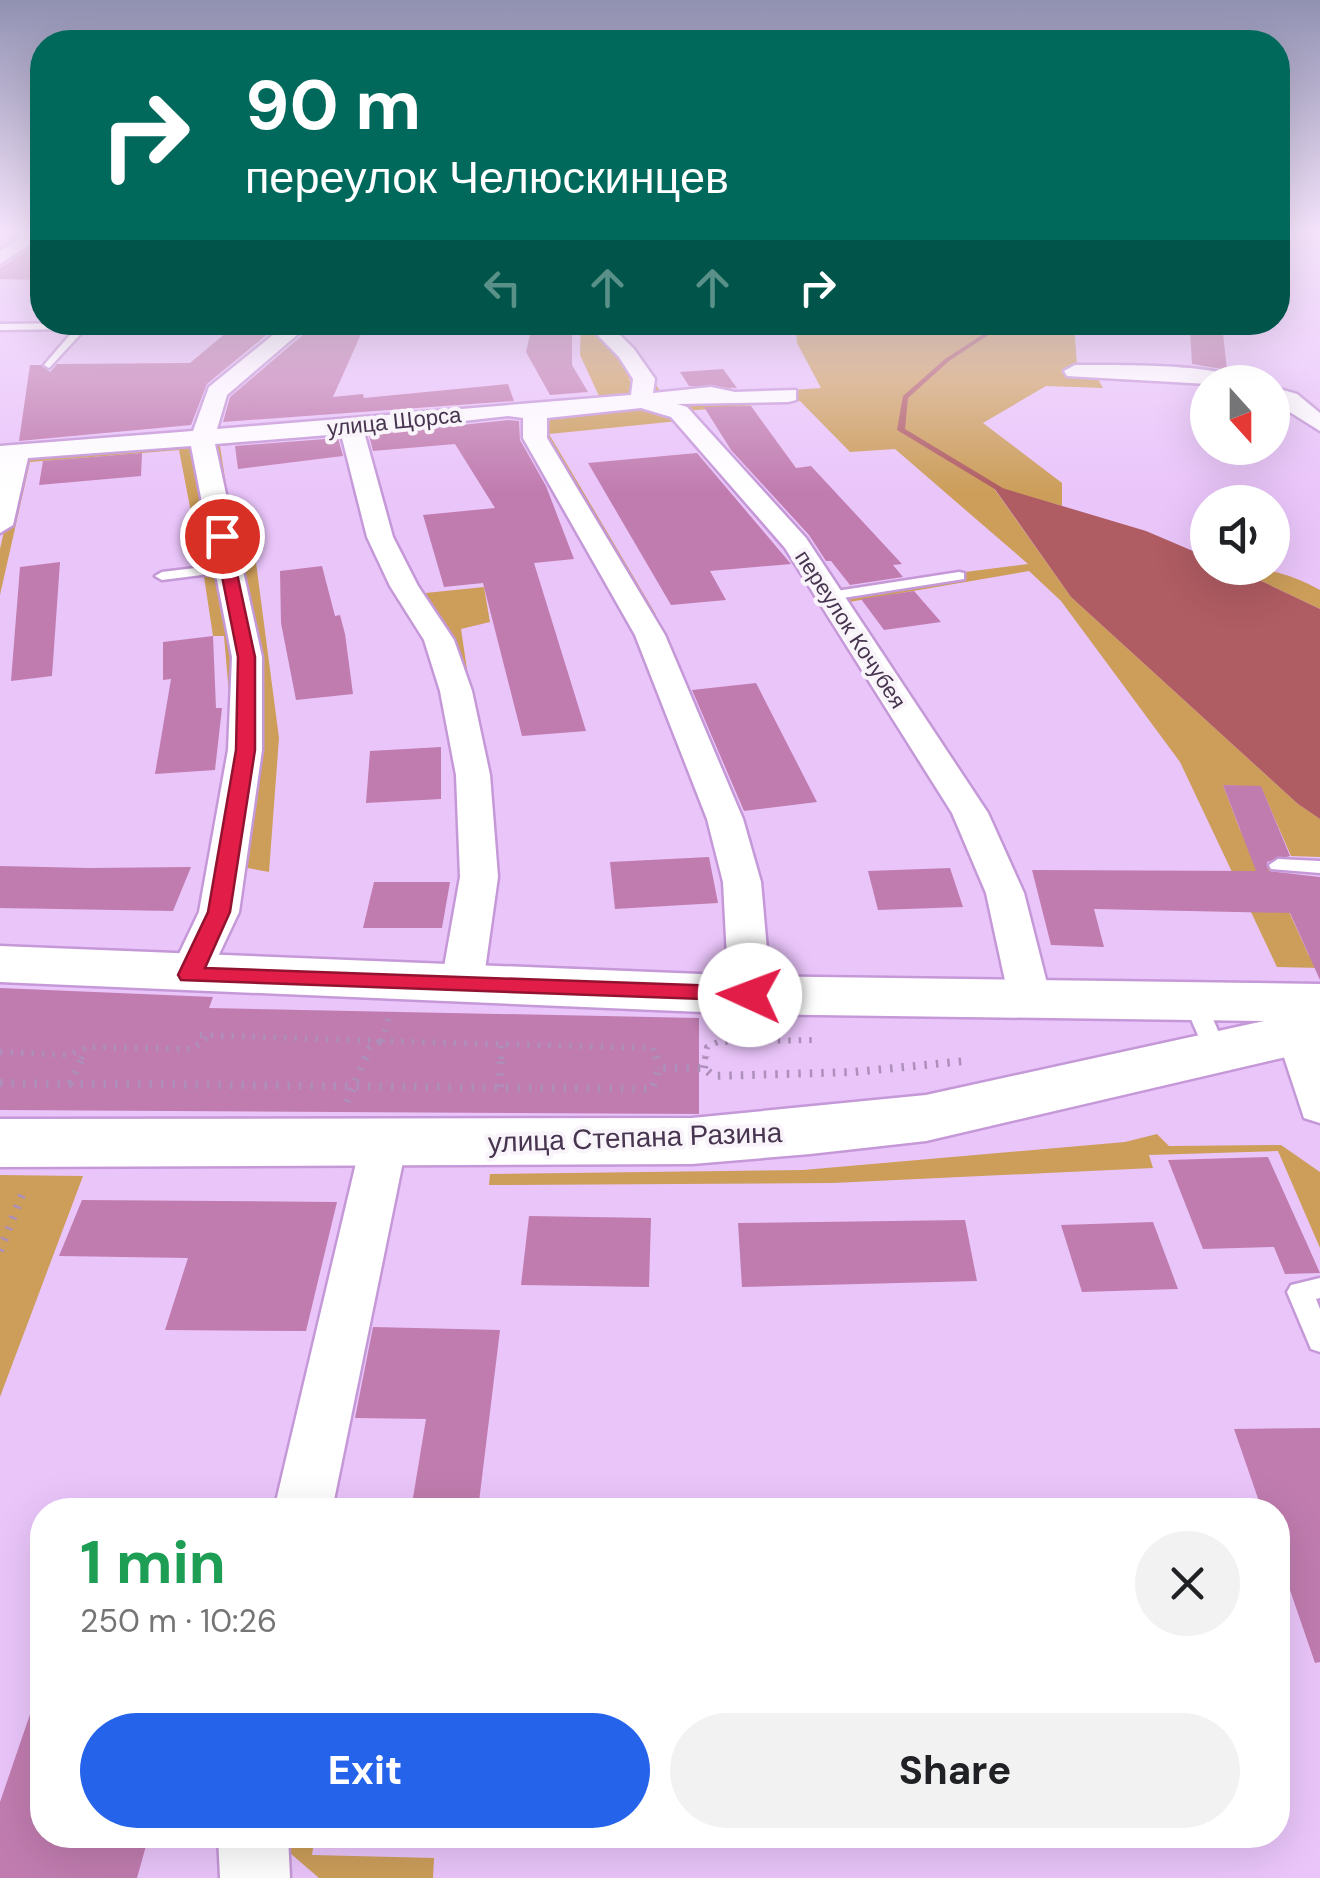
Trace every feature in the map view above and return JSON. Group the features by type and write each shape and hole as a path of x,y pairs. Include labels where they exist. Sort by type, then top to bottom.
{"main road":[{"name":"улица Степана Разина","path":"0,964 190,975 750,995 1030,999 1205,1026 1312,1021"},
{"name":"улица Степана Разина","path":"13,1163 384,1142 692,1141 926,1118 1205,1026"}],"street":[{"path":"190,975 219,912 245,750 246,657 202,440 217,392 286,335"},
{"path":"608,335 627,353 644,380 641,400"},
{"path":"1075,372 1190,375"},
{"path":"1290,393 1320,388"},
{"name":"улица Щорса","path":"8,453 202,440 508,409 535,412 711,394 735,399 788,395"},
{"name":"переулок Кочубея","path":"641,400 679,412 796,544 830,596 970,812 1005,893 1030,999"},
{"path":"1290,403 1320,424"},
{"path":"535,412 536,438 650,635 725,819 742,882 750,995"},
{"path":"351,426 380,537 439,640 456,691 473,775 480,877 462,984"},
{"path":"0,525 8,453"},
{"path":"1312,1021 1320,1107"},
{"path":"306,1498 384,1142"},
{"path":"253,1848 255,1878"}],"lane":[{"path":"0,327 30,327"},
{"path":"49,365 76,335"},
{"path":"162,576 228,568"},
{"path":"830,596 959,576"},
{"path":"1278,865 1320,867"},
{"path":"1320,1288 1300,1292 1320,1341"}],"path":[{"path":"354,1084 369,1048 382,1041 390,1010"},
{"path":"0,1083 652,1089 660,1068 652,1048 200,1035"},
{"path":"0,1052 69,1055 86,1047 192,1050 210,1036"},
{"path":"704,1068 706,1047 718,1042 831,1040"},
{"path":"500,1087 502,1044"},
{"path":"70,1084 86,1047"},
{"path":"660,1068 704,1068 713,1076 854,1072 976,1060"},
{"path":"0,1251 13,1163"}],"shaded area":[{"path":"581,335 595,335 628,372 631,395 218,431 599,396 580,355"},
{"path":"797,335 1075,335 1077,366 1097,377 1103,388 1046,386 983,423 1062,483 1062,506 993,487 1071,597 1298,804 1320,819 1320,857 1291,856 1261,787 1223,785 1240,830 1271,872 1309,956 1320,956 1320,968 1277,967 1180,762 1061,601 1029,571 849,602 839,588 1028,564 895,449 850,452 800,401 686,411 648,396 654,381 660,391 729,387 734,394 821,388"},
{"path":"642,407 679,421 549,434 655,613 670,648 543,438 551,416"},
{"path":"344,430 346,434 220,446 237,556 255,555 279,738 269,872 242,867 259,745 211,442"},
{"path":"193,444 214,559 201,564 179,450 30,462 0,595 0,549 21,456"},
{"path":"992,485 1146,531 1190,550 1190,585 1270,585 1320,609 1320,819 1298,804 1071,597"},
{"path":"1290,576 1309,584 1320,590 1320,609 1270,585 1290,585"},
{"path":"204,577 217,577 236,675 237,725 225,772 230,706 224,636 213,636"},
{"path":"484,587 490,622 461,629 472,703 416,594"},
{"path":"1157,1134 1169,1146 1281,1145 1320,1172 1320,1248 1278,1151 1149,1155 1153,1168 833,1183 489,1185 490,1174 803,1170 1125,1142"},
{"path":"0,1175 83,1176 0,1397"},
{"path":"291,1848 313,1848 312,1855 434,1858 433,1878 319,1878 290,1853"}],"building":[{"path":"223,335 266,335 207,384 191,425 19,441 30,365 41,365 50,372 57,364 190,363"},
{"path":"302,335 361,335 333,397 363,394 364,398 508,384 514,401 223,422 230,397"},
{"path":"530,335 572,335 572,365 588,392 550,395 526,352"},
{"path":"1190,335 1223,335 1226,365 1192,364"},
{"path":"723,369 737,388 689,386 680,372"},
{"path":"751,406 796,468 811,466 902,564 893,565 903,577 850,585 731,450 704,407"},
{"path":"519,421 520,440 546,486 574,559 534,563 586,731 522,736 483,583 444,587 423,515 495,508 455,444 373,451 369,435"},
{"path":"338,438 343,456 238,469 235,446"},
{"path":"142,453 141,476 39,485 43,461"},
{"path":"697,453 791,564 710,571 726,600 671,605 588,463"},
{"path":"60,562 52,676 11,681 20,567"},
{"path":"322,566 335,616 340,615 345,634 353,694 296,700 281,623 280,571"},
{"path":"914,591 941,622 884,630 861,599"},
{"path":"213,636 216,708 222,708 215,770 155,774 171,679 163,680 163,642"},
{"path":"756,683 817,802 744,811 692,690"},
{"path":"441,747 441,799 366,803 370,751"},
{"path":"1223,785 1261,786 1290,856 1267,862 1268,871 1320,877 1320,980 1290,913 1094,909 1104,947 1051,945 1032,870 1256,871"},
{"path":"709,857 718,903 615,909 610,862"},
{"path":"0,866 191,867 173,911 0,908"},
{"path":"950,868 963,907 878,910 868,871"},
{"path":"374,882 450,882 442,928 363,928"},
{"path":"0,988 213,997 209,1008 699,1018 699,1114 0,1110"},
{"path":"1268,1157 1320,1273 1285,1274 1274,1247 1203,1249 1168,1160"},
{"path":"82,1200 337,1202 306,1331 165,1330 188,1258 59,1256"},
{"path":"529,1216 651,1218 649,1287 521,1285"},
{"path":"965,1220 977,1281 742,1287 738,1223"},
{"path":"1153,1222 1178,1289 1082,1292 1061,1225"},
{"path":"373,1327 500,1330 479,1498 413,1498 426,1419 355,1418"},
{"path":"1320,1428 1320,1662 1315,1663 1290,1590 1290,1498 1258,1498 1234,1429"},
{"path":"30,1714 30,1848 145,1848 137,1878 0,1878 0,1802"}],"waterway":[{"path":"985,335 947,360 905,397 901,430 1003,492"}],"route":[{"path":"222,536 246,657 245,750 228,875 219,912 190,975 750,995"}]}
